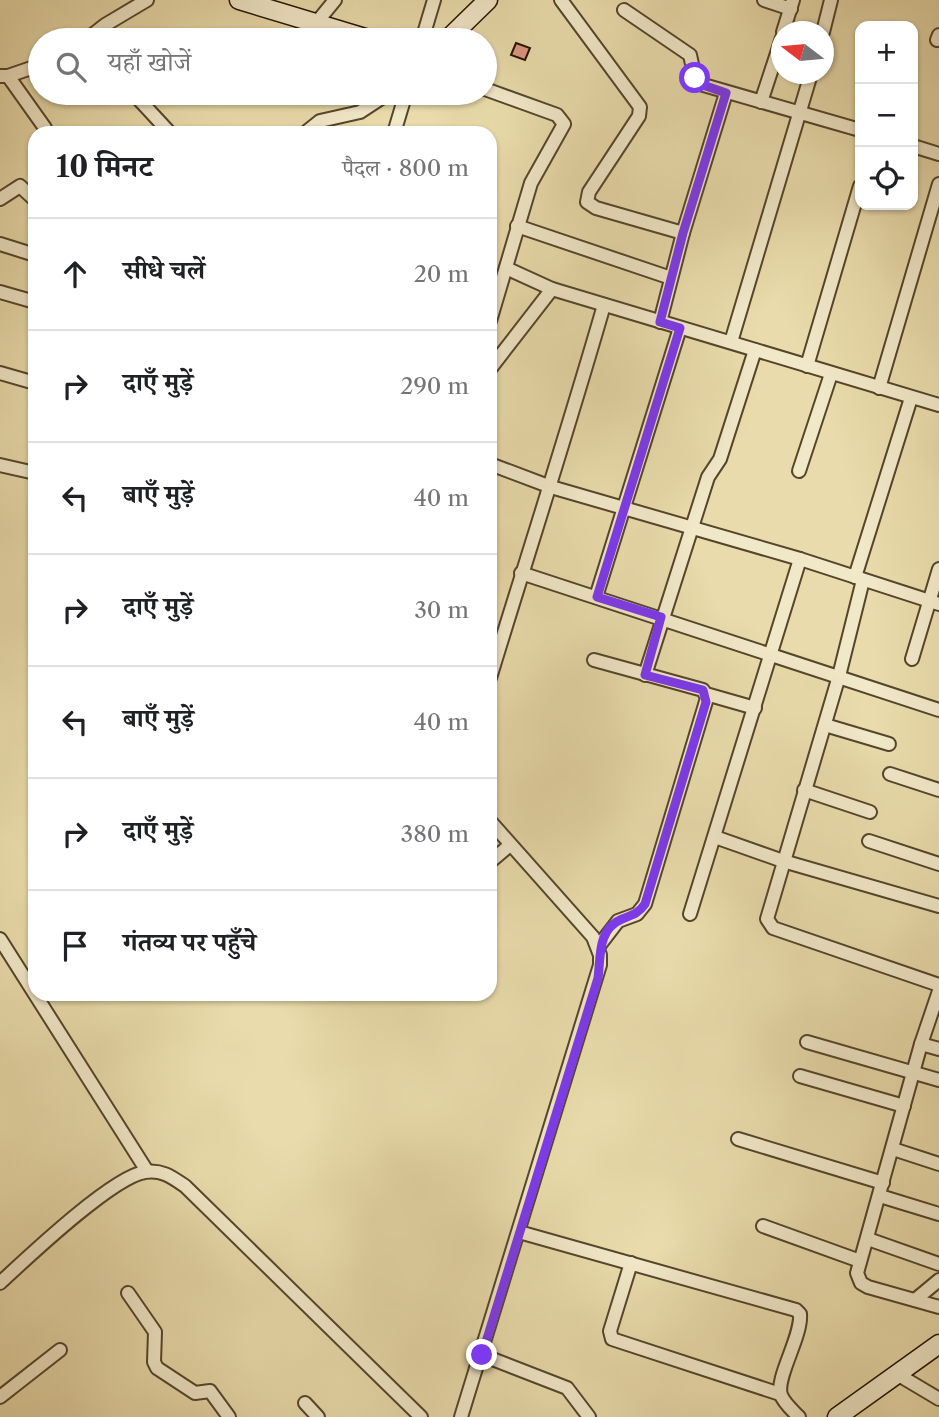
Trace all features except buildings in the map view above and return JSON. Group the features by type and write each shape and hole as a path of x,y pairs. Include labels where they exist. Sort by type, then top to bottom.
{"street":[{"path":"101,28 147,0"},
{"path":"239,0 335,28"},
{"path":"317,22 335,0"},
{"path":"426,28 434,0"},
{"path":"459,28 488,0"},
{"path":"561,0 640,107 639,116 589,192 587,202 596,208 683,233"},
{"path":"764,0 792,4 787,21"},
{"path":"826,21 831,0"},
{"path":"624,10 690,55 697,82 726,93 855,128"},
{"path":"28,69 4,76 43,126"},
{"path":"761,102 771,72"},
{"path":"731,342 808,84"},
{"path":"497,93 557,114 564,120 562,129 536,172 517,226 497,298"},
{"path":"660,322 683,233 726,93"},
{"path":"144,105 164,126"},
{"path":"314,126 320,121 360,112 371,105"},
{"path":"396,126 402,105"},
{"path":"916,147 939,154"},
{"path":"879,388 939,184"},
{"path":"0,199 20,186 28,193"},
{"path":"807,366 855,203"},
{"path":"517,226 671,278"},
{"path":"0,244 28,253"},
{"path":"506,268 552,289 939,405"},
{"path":"497,359 552,289"},
{"path":"0,292 28,300"},
{"path":"497,654 521,573 551,487 604,305"},
{"path":"597,597 680,328"},
{"path":"645,675 661,617 708,477 720,460 755,350"},
{"path":"0,373 28,381"},
{"path":"799,471 831,374"},
{"path":"911,398 859,578 839,676 768,912 768,925 835,951 939,985"},
{"path":"0,465 28,471"},
{"path":"497,467 551,487 800,559 934,603"},
{"path":"690,914 800,559"},
{"path":"912,659 934,603 939,569"},
{"path":"521,573 939,710"},
{"path":"594,660 703,690 706,694 755,708"},
{"path":"598,947 618,921 637,914 645,904 706,702 706,694"},
{"path":"825,725 889,744"},
{"path":"890,774 939,790"},
{"path":"804,790 870,812"},
{"path":"461,1417 598,978 598,947 593,937 497,829"},
{"path":"715,837 783,861 939,906"},
{"path":"869,841 939,864"},
{"path":"497,856 510,845"},
{"path":"0,939 28,983"},
{"path":"938,999 921,1044 860,1261 858,1278 861,1283 939,1307"},
{"path":"39,1001 147,1171"},
{"path":"807,1042 939,1080"},
{"path":"921,1044 939,1049"},
{"path":"800,1076 904,1106"},
{"path":"738,1139 881,1190 939,1214"},
{"path":"893,1149 939,1164"},
{"path":"0,1283 77,1215 133,1176 147,1171 169,1175 184,1186 421,1417"},
{"path":"763,1226 860,1261"},
{"path":"519,1232 796,1310 801,1319 780,1394"},
{"path":"868,1239 939,1264"},
{"path":"631,1263 610,1331 612,1339 780,1394 799,1417"},
{"path":"915,1300 939,1280"},
{"path":"128,1293 155,1332 157,1344 154,1362 157,1368 195,1394 210,1391 229,1417"},
{"path":"836,1417 939,1345"},
{"path":"0,1397 60,1350"},
{"path":"482,1355 567,1388 589,1417"},
{"path":"897,1374 939,1399"},
{"path":"305,1403 318,1417"}],"route":[{"path":"482,1355 598,978 598,947 618,921 637,914 645,904 707,698 703,690 645,675 661,617 597,597 680,328 660,322 683,233 726,93 700,84 695,78"}]}
